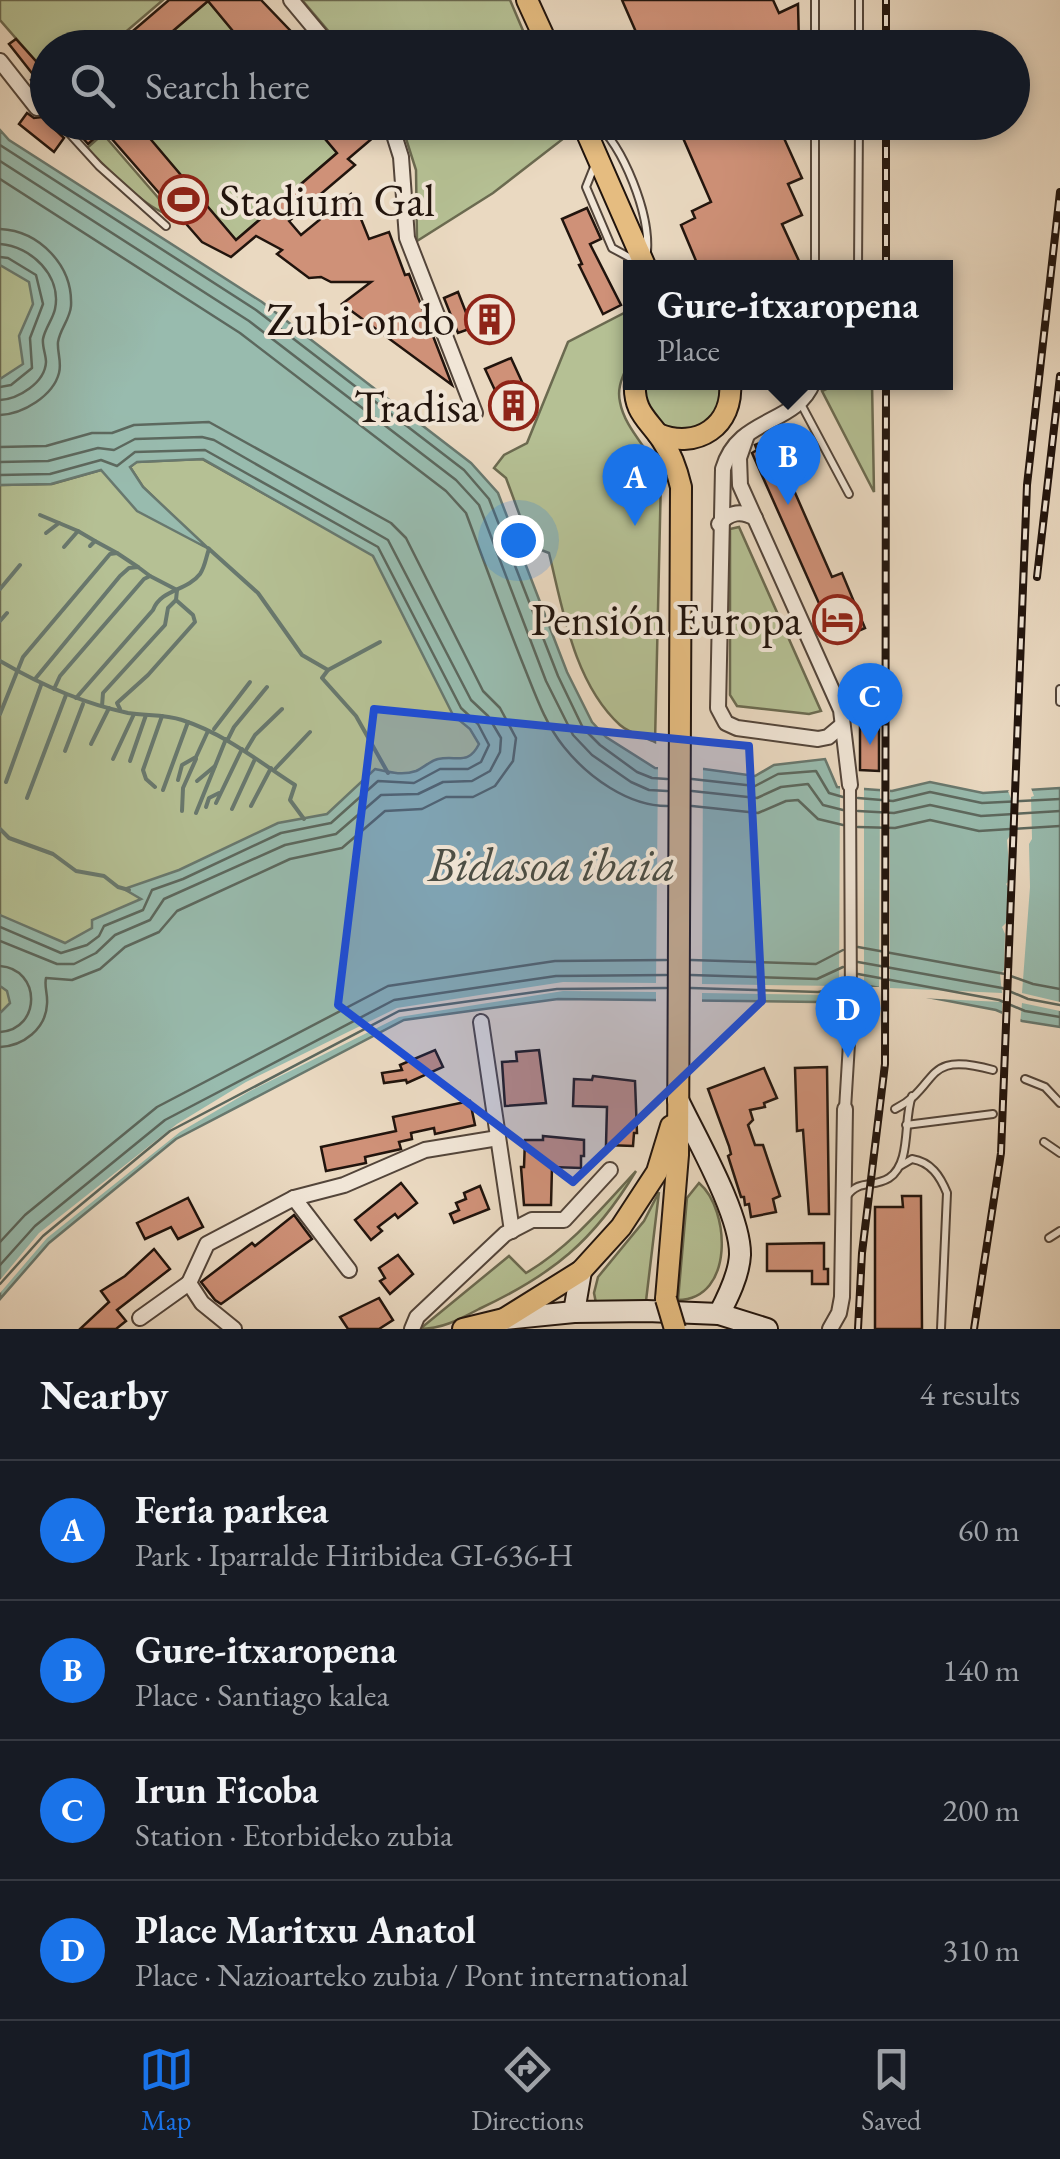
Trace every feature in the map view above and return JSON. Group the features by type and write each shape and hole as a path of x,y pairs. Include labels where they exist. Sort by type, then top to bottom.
{"main road":[{"path":"527,0 540,30"},
{"path":"590,140 643,260"},
{"path":"636,390 641,418 658,434 673,459 681,487 677,1177 666,1299 675,1329"},
{"path":"658,434 681,440 704,435 728,408 729,390"},
{"path":"681,487 704,435"},
{"path":"504,1319 581,1271 621,1226 657,1172 678,1100"},
{"path":"678,1100 736,1228 740,1254 719,1314"},
{"path":"574,1312 581,1271"},
{"path":"471,1327 504,1319 574,1312 719,1314 767,1329"}],"street":[{"path":"291,0 316,30"},
{"path":"0,61 30,96"},
{"path":"395,140 407,238 475,414"},
{"path":"808,390 800,403 749,431 726,458 721,478 718,708 721,717 737,728 818,739 828,738 840,727"},
{"path":"749,431 738,458 738,475 840,710 848,756 851,1011 842,1301 830,1329"},
{"path":"720,524 733,513 754,518"},
{"path":"481,1022 512,1231"},
{"path":"140,1318 188,1283 207,1244 294,1198 344,1185 425,1150 498,1138"},
{"path":"412,1329 417,1317 512,1231 532,1220 564,1220 610,1170"},
{"path":"294,1198 349,1270"},
{"path":"188,1283 202,1303 234,1329"}],"lane":[{"path":"814,0 814,30"},
{"path":"859,0 859,30"},
{"path":"75,140 166,226"},
{"path":"612,140 643,208 647,260"},
{"path":"815,140 815,260"},
{"path":"858,260 859,140"},
{"path":"800,403 849,494"},
{"path":"1060,690 1060,702"},
{"path":"895,1108 946,1066 963,1063 993,1070"},
{"path":"1025,1079 1045,1088 1060,1103"},
{"path":"900,1166 912,1096"},
{"path":"906,1125 993,1114"},
{"path":"1044,1142 1060,1153"},
{"path":"844,1202 855,1186 886,1180 908,1160 926,1163 938,1175 947,1193 942,1329"},
{"path":"1049,1238 1060,1231"}],"highlighted area":[{"path":"374,709 749,746 762,1001 573,1182 338,1005"}],"shaded area":[{"path":"0,0 163,0 128,30 30,30 30,54 0,20"},
{"path":"302,0 510,0 523,30 328,30"},
{"path":"208,1 233,30 174,30"},
{"path":"96,140 108,140 174,216 140,198 87,148"},
{"path":"151,140 326,140 337,153 236,240"},
{"path":"406,140 562,140 493,193 417,241 416,170"},
{"path":"0,208 93,311 0,385"},
{"path":"623,314 620,402 627,422 661,477 655,742 620,725 591,688 572,645 549,553 531,546 506,478 494,468 504,455 527,443 568,342"},
{"path":"646,390 719,390 720,403 712,418 700,427 684,430 655,419 647,403"},
{"path":"872,390 874,492 822,391"},
{"path":"202,459 372,554 502,760 0,1013 0,485 52,484 101,470 176,530 204,546 143,487 130,467 136,462"},
{"path":"739,527 821,711 809,714 737,706 730,695 730,529"},
{"path":"636,1171 604,1217 550,1269 458,1320 420,1329 509,1256 526,1273 542,1263 585,1226"},
{"path":"699,1183 717,1212 721,1231 718,1269 710,1285 697,1296 678,1300 687,1198"},
{"path":"659,1192 646,1301 596,1303 598,1277 644,1221"}],"water":[{"name":"Bidasoa ibaia","path":"0,130 9,140 262,302 471,463 498,493 567,672 592,722 606,737 655,768 755,776 774,765 825,759 837,787 892,791 930,782 983,793 1060,788 1060,1027 1022,1021 996,1010 859,984 833,1000 819,1002 558,999 404,1020 176,1139 49,1243 0,1299 0,1013 10,1003 7,991 0,986 0,915 65,943 92,928 92,920 141,899 124,889 179,870 278,823 327,814 375,769 411,772 438,759 471,755 479,744 470,729 453,715 373,556 203,459 137,462 130,467 143,487 209,549 137,511 101,470 51,484 0,485 0,379 23,364 19,336 33,304 29,282 0,265"}],"pier":[{"path":"658,764 703,764 702,984 839,986 840,785 864,784 864,987 879,987 880,789 890,789 890,988 1002,993 1002,927 1006,923 1006,884 1010,880 1007,840 1011,834 1012,801 1008,791 1031,788 1034,796 1022,993 1060,1002 1060,1011 1022,1003 1020,1025 1002,1018 1002,1002 898,997 860,989 839,1002 839,995 702,993 702,1003 656,1003 656,992 563,991 399,1017 250,1091 180,1132 47,1238 0,1293 0,1280 39,1233 177,1124 246,1082 397,1008 563,982 656,983"}],"building":[{"name":"Stadium Gal","path":"169,0 261,0 290,30 232,30 208,1 174,30 134,30"},
{"path":"622,0 773,0 779,13 798,4 799,30 635,30"},
{"path":"16,39 30,54 30,71 9,44"},
{"path":"27,113 30,115 30,133 19,124"},
{"path":"39,140 63,140 54,152"},
{"path":"113,140 151,140 236,240 337,153 326,140 370,140 348,159 355,165 289,221 301,235 351,194 369,239 389,232 452,385 342,304 371,282 309,278 277,254 282,250 256,236 231,257 202,242"},
{"path":"684,140 785,140 802,178 788,184 802,215 782,224 799,260 696,260 681,225 695,218 692,211 711,202"},
{"path":"587,208 601,239 590,244 621,305 603,314 562,219"},
{"path":"458,292 472,328 458,333 444,298"},
{"path":"511,358 534,408 502,420 495,404 500,401 485,369"},
{"path":"771,438 832,577 842,573 865,628 840,639 834,637 752,453 757,450 755,445"},
{"path":"860,726 879,727 879,771 860,770"},
{"path":"435,1050 443,1067 407,1083 384,1083 382,1073 402,1070 400,1065"},
{"path":"539,1050 546,1103 505,1106 502,1062 517,1061 516,1052"},
{"path":"827,1067 829,1214 809,1214 803,1130 797,1131 795,1068"},
{"path":"764,1068 777,1098 764,1103 765,1107 750,1110 753,1120 748,1125 755,1145 763,1145 780,1196 773,1199 776,1212 751,1217 749,1204 745,1205 741,1197 728,1156 729,1146 708,1089"},
{"path":"593,1076 635,1081 637,1133 633,1146 606,1145 607,1107 573,1106 574,1079 592,1080"},
{"path":"470,1101 475,1125 435,1134 434,1128 411,1133 412,1139 399,1142 401,1149 365,1157 366,1163 326,1171 321,1147 396,1131 393,1117"},
{"path":"543,1136 584,1140 581,1168 552,1167 551,1205 524,1205 521,1167 525,1140 543,1140"},
{"path":"401,1183 417,1203 378,1227 382,1231 371,1240 355,1220"},
{"path":"480,1186 489,1209 454,1223 450,1214 459,1210 456,1203 466,1199 464,1193"},
{"path":"902,1196 921,1196 922,1329 875,1329 875,1207 903,1207"},
{"path":"188,1198 203,1227 178,1239 171,1227 145,1239 137,1223"},
{"path":"294,1215 312,1239 221,1304 215,1300 201,1282"},
{"path":"824,1243 828,1284 812,1284 812,1271 767,1271 767,1244"},
{"path":"154,1249 170,1269 117,1310 126,1321 116,1329 80,1329 109,1302 101,1291 125,1276"},
{"path":"398,1255 413,1274 390,1294 380,1281 385,1278 379,1268"},
{"path":"379,1298 393,1320 379,1329 348,1329 340,1317"}],"waterway":[{"path":"40,515 59,523"},
{"path":"46,533 59,523 78,531"},
{"path":"64,547 78,531 95,541"},
{"path":"90,546 95,541 117,553"},
{"path":"208,548 258,593 302,655 328,670 322,678 356,716 388,773"},
{"path":"76,698 162,598 195,580 209,549"},
{"path":"0,714 23,657 110,554 117,553 138,567"},
{"path":"0,589 20,565"},
{"path":"35,679 120,576 129,568 138,567 150,576"},
{"path":"54,689 60,676 144,579 150,576 177,590"},
{"path":"120,709 117,703 195,622 193,615 176,600 177,590"},
{"path":"102,706 103,693 165,625 168,608 176,600"},
{"path":"0,621 7,613"},
{"path":"328,670 380,642"},
{"path":"0,661 94,704 128,713 176,718 213,733 295,785 290,800 304,819"},
{"path":"214,729 250,682"},
{"path":"6,782 41,685"},
{"path":"228,739 267,687"},
{"path":"27,798 66,695"},
{"path":"65,751 83,704"},
{"path":"91,744 109,708"},
{"path":"246,750 255,735 282,709"},
{"path":"113,759 134,714"},
{"path":"130,761 146,715"},
{"path":"155,787 143,770 162,716"},
{"path":"163,790 188,722"},
{"path":"178,780 182,765 196,757 208,731"},
{"path":"275,769 310,732"},
{"path":"196,813 226,739"},
{"path":"216,803 242,749"},
{"path":"182,811 183,788 196,759"},
{"path":"232,809 255,759"},
{"path":"197,781 215,766"},
{"path":"251,806 271,768"},
{"path":"206,807 209,798 219,793"},
{"path":"0,829 9,838 53,854 76,871 104,876 129,890"}],"railway":[{"path":"886,0 886,30"},
{"path":"886,140 886,260"},
{"path":"974,1329 1001,1153 1027,485 1060,192"},
{"path":"1037,577 1060,376"},
{"path":"858,1329 862,1253 885,1064 886,390"}],"place":[{"name":"Stadium Gal","path":"184,200"},
{"name":"Zubi-ondo","path":"490,319"},
{"name":"Tradisa","path":"514,406"},
{"name":"Gure-itxaropena","path":"788,505"},
{"name":"Feria parkea","path":"635,526"},
{"name":"Pensión Europa","path":"837,619"},
{"name":"Irun Ficoba","path":"870,745"},
{"name":"Place Maritxu Anatol","path":"848,1058"}]}
